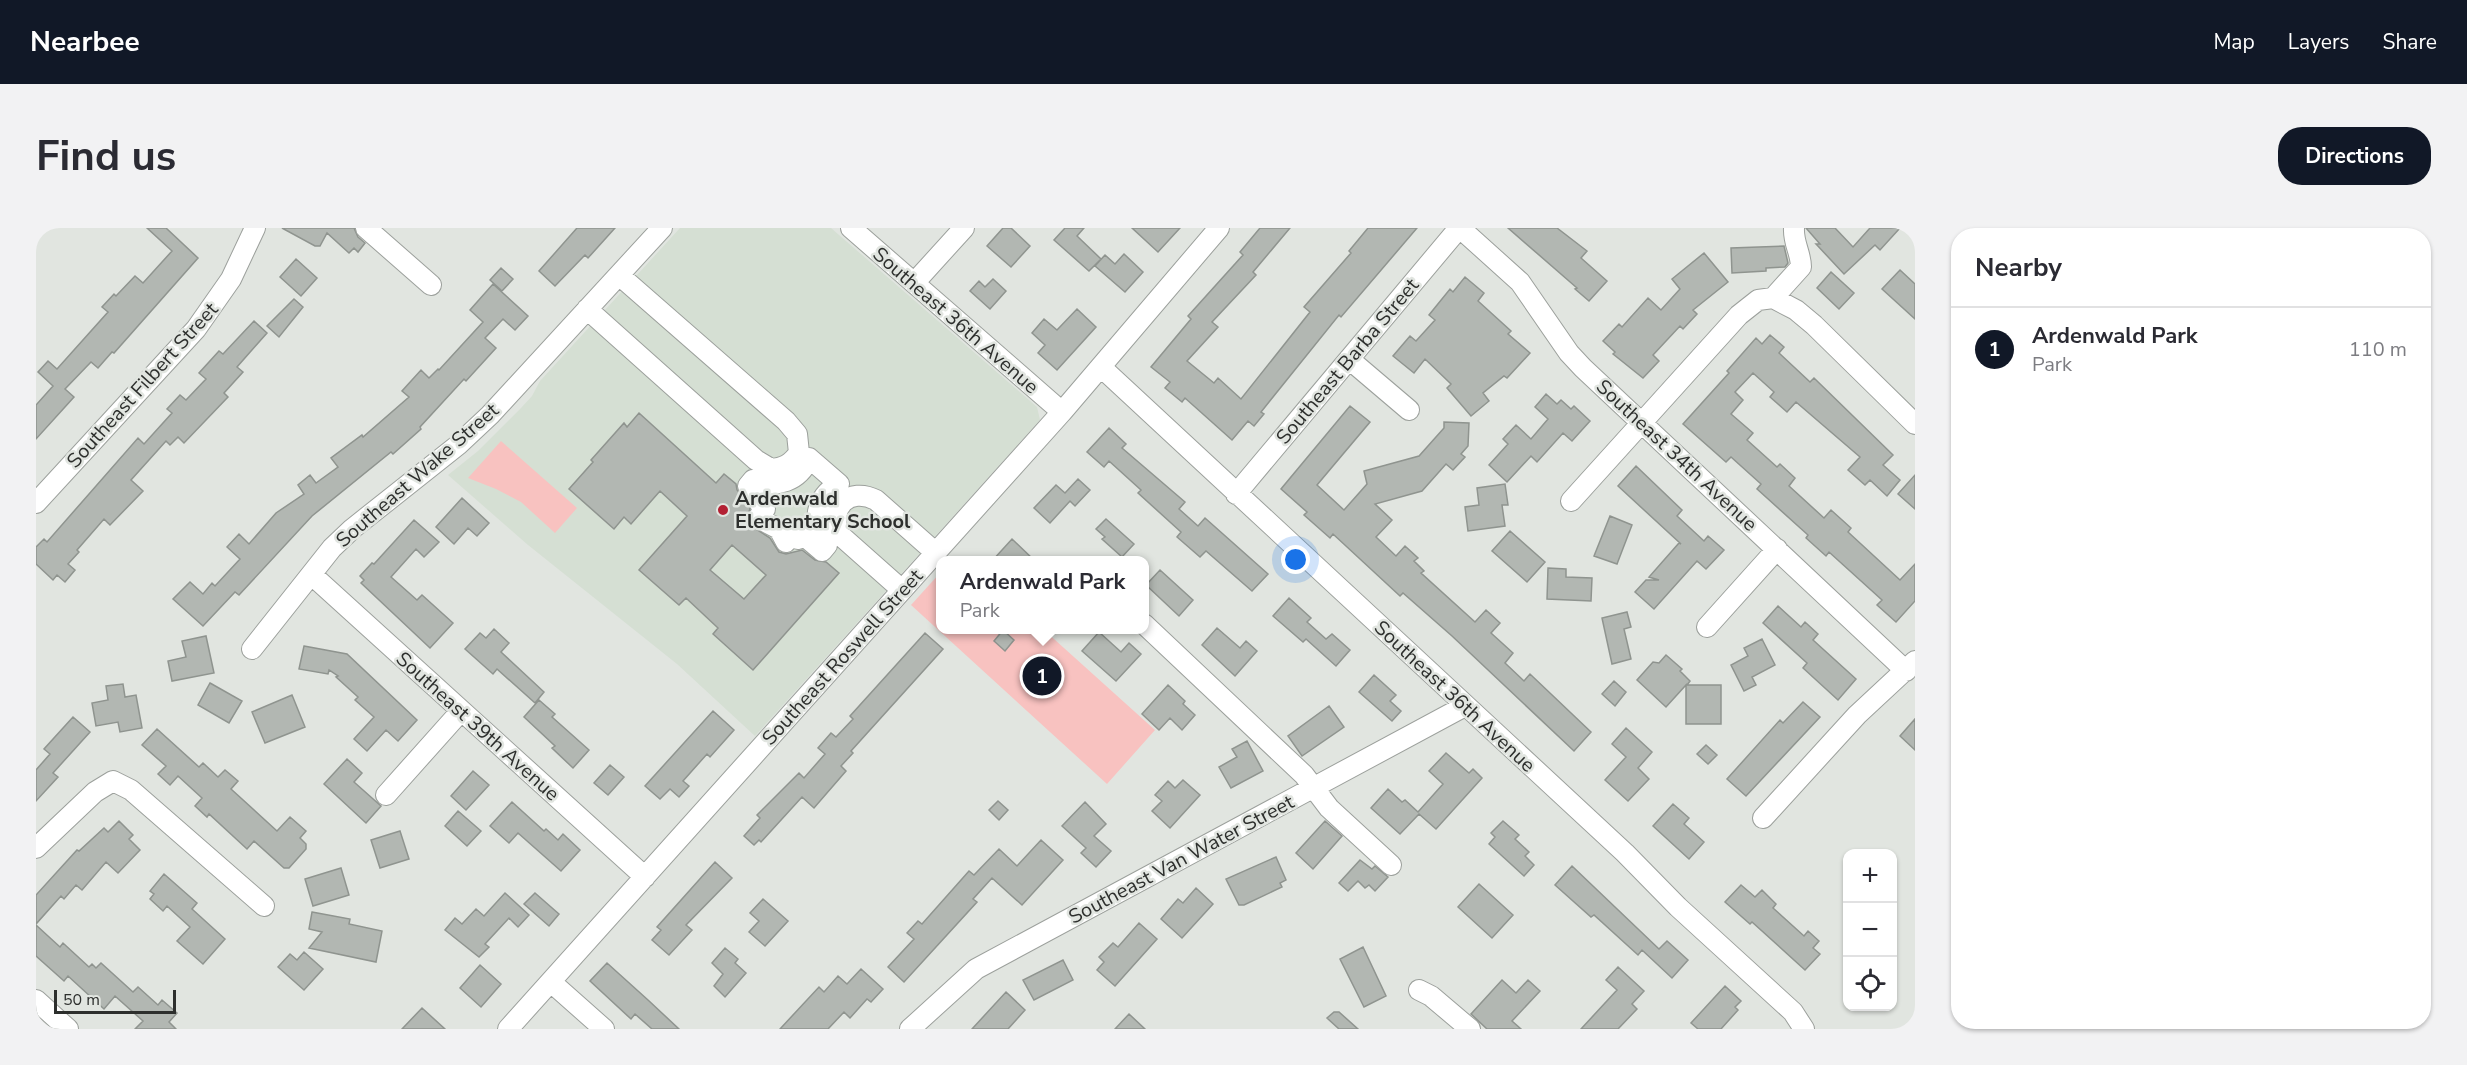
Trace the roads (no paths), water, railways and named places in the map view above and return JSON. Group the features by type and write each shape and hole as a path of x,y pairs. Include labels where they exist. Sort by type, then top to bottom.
{"street":[{"name":"Southeast Filbert Street","path":"36,503 196,329 231,279 255,228"},
{"path":"366,228 431,285"},
{"name":"Southeast Wake Street","path":"252,649 271,622 332,548 352,529 458,445 490,415 662,228"},
{"name":"Southeast 36th Avenue","path":"851,228 1062,412"},
{"path":"915,282 964,228"},
{"name":"Southeast Roswell Street","path":"508,1029 1062,412 1220,228"},
{"name":"Southeast Barba Street","path":"1236,494 1460,228"},
{"name":"Southeast 34th Avenue","path":"1460,228 1520,282 1569,353 1778,549 1910,666"},
{"path":"1773,298 1800,267 1801,256 1794,243 1794,228"},
{"path":"587,309 756,460 771,469 788,466 794,460 799,453 797,434 786,421 619,275"},
{"path":"1570,501 1739,315 1758,300 1773,298 1796,310 1915,424"},
{"path":"1349,359 1409,410"},
{"name":"Southeast 36th Avenue","path":"1101,367 1793,1012 1804,1029"},
{"path":"809,458 839,484 829,491 818,510 818,529 827,545 822,551 802,534 798,539 792,534 786,542 778,529 758,518 765,509 760,504 764,500 748,486 753,480 771,485 789,481 801,471 809,458"},
{"path":"902,590 840,535 835,525 837,512 842,502 854,495 865,494 876,500 936,553"},
{"path":"1707,627 1778,549"},
{"name":"Southeast 39th Avenue","path":"312,575 645,877"},
{"path":"1149,629 1304,775 1329,808 1391,865"},
{"path":"1763,818 1857,714 1910,666"},
{"name":"Southeast Van Water Street","path":"910,1029 976,969 1465,706"},
{"path":"386,795 461,711"},
{"path":"36,848 94,792 113,781 131,790 264,906"},
{"path":"551,982 604,1029"},
{"path":"1419,990 1431,996 1470,1029"},
{"path":"36,1000 68,1029"}],"place":[{"name":"Ardenwald Elementary School","path":"723,510"},
{"name":"Ardenwald Park","path":"1042,676"}]}
